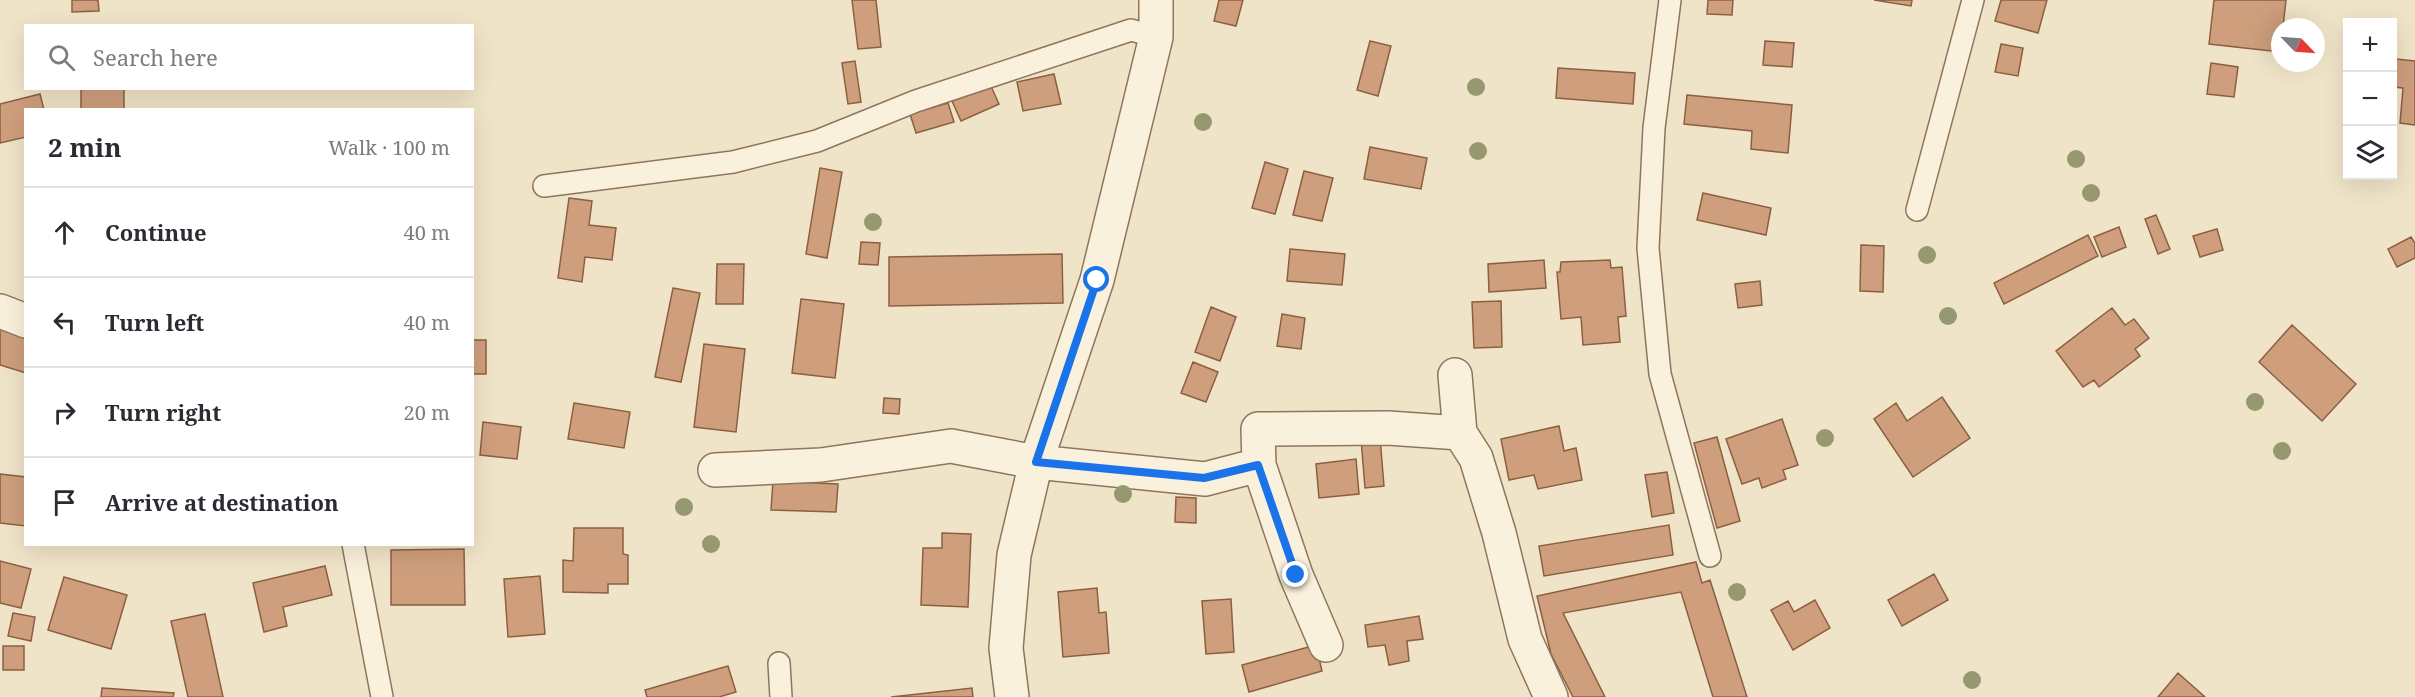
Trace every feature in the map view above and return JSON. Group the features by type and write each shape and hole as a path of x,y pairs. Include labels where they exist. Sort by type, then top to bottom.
{"street":[{"path":"1012,697 1006,648 1014,555 1036,462 1097,280 1156,37 1156,0"},
{"path":"0,311 24,320"},
{"path":"1455,375 1460,433 1476,458 1499,532 1525,639 1551,697"},
{"path":"1326,645 1296,575 1258,465 1258,429 1388,428 1460,433"},
{"path":"715,470 821,465 951,446 1036,462 1204,478 1258,465"}],"lane":[{"path":"1670,0 1654,128 1648,248 1660,374 1710,556"},
{"path":"1917,210 1973,0"},
{"path":"544,186 733,162 817,141 916,101 1131,30 1156,37"},
{"path":"353,546 382,697"},
{"path":"779,663 781,697"}],"building":[{"path":"72,0 98,0 99,11 72,12"},
{"path":"852,0 876,0 881,47 858,49"},
{"path":"1219,0 1243,0 1236,26 1214,21"},
{"path":"1708,0 1733,0 1732,15 1707,14"},
{"path":"1874,0 1912,0 1911,6"},
{"path":"2001,0 2047,0 2038,33 1995,21"},
{"path":"2214,0 2286,0 2284,18 2271,18 2271,51 2209,44"},
{"path":"1370,41 1391,46 1378,96 1357,90"},
{"path":"1765,41 1794,43 1792,67 1763,65"},
{"path":"2001,44 2023,48 2018,76 1995,72"},
{"path":"2397,59 2415,61 2415,125 2400,123 2403,88 2397,87"},
{"path":"855,61 861,102 848,104 842,63"},
{"path":"2211,63 2238,67 2234,97 2207,94"},
{"path":"1558,68 1635,73 1633,104 1556,98"},
{"path":"1054,74 1061,104 1023,111 1017,82"},
{"path":"990,84 999,104 961,121 952,101"},
{"path":"81,90 124,90 124,108 81,108"},
{"path":"40,94 44,108 24,108 24,137 0,143 0,104"},
{"path":"1687,95 1792,105 1788,153 1751,149 1752,131 1684,124"},
{"path":"948,103 954,122 916,133 910,114"},
{"path":"1370,147 1427,158 1421,189 1364,179"},
{"path":"1265,162 1288,169 1275,214 1252,208"},
{"path":"820,168 842,172 827,258 806,254"},
{"path":"1304,171 1333,178 1322,221 1293,215"},
{"path":"1703,193 1771,208 1766,235 1697,220"},
{"path":"569,198 592,201 589,225 616,228 612,260 585,257 582,282 558,278"},
{"path":"2156,215 2170,249 2158,254 2145,219"},
{"path":"2119,227 2126,247 2102,257 2094,237"},
{"path":"2217,229 2223,250 2200,257 2193,236"},
{"path":"2088,235 2098,256 2004,304 1994,283"},
{"path":"2411,237 2415,243 2415,258 2397,267 2388,249"},
{"path":"861,242 880,243 878,265 859,264"},
{"path":"1861,245 1884,246 1883,292 1860,291"},
{"path":"1290,249 1345,254 1342,285 1287,281"},
{"path":"1062,254 1063,303 889,306 889,257"},
{"path":"1544,260 1546,288 1489,292 1488,264"},
{"path":"1610,260 1611,268 1622,267 1626,316 1618,317 1620,342 1583,345 1581,317 1561,319 1557,272 1560,272 1561,262"},
{"path":"717,264 744,264 743,304 716,304"},
{"path":"1760,281 1762,305 1738,308 1735,284"},
{"path":"673,288 700,293 681,382 655,377"},
{"path":"801,299 844,304 835,378 792,373"},
{"path":"1501,301 1502,347 1474,348 1472,302"},
{"path":"1211,307 1236,317 1220,361 1195,352"},
{"path":"2112,308 2125,325 2134,319 2149,338 2135,349 2140,356 2099,387 2094,380 2083,387 2056,351"},
{"path":"1282,314 1305,318 1301,349 1277,346"},
{"path":"2292,325 2356,384 2322,421 2259,362"},
{"path":"0,328 24,335 24,372 0,365"},
{"path":"474,340 486,340 486,374 474,374"},
{"path":"704,344 745,349 736,432 694,427"},
{"path":"1193,362 1218,372 1206,402 1181,393"},
{"path":"1942,397 1970,438 1913,477 1874,419 1896,403 1907,421"},
{"path":"884,398 900,399 899,414 883,413"},
{"path":"574,403 630,412 624,448 568,439"},
{"path":"1782,419 1798,465 1783,470 1786,479 1762,488 1759,478 1742,484 1726,439"},
{"path":"483,422 521,427 517,459 480,455"},
{"path":"1559,426 1564,451 1576,448 1582,480 1538,489 1534,475 1509,480 1501,439"},
{"path":"1380,437 1384,486 1365,488 1361,439"},
{"path":"1717,437 1740,521 1717,528 1694,443"},
{"path":"1356,459 1359,494 1319,498 1316,464"},
{"path":"1667,472 1674,513 1652,517 1645,475"},
{"path":"0,474 24,477 24,526 0,523"},
{"path":"773,481 838,484 836,512 771,510"},
{"path":"1176,497 1196,498 1196,523 1175,522"},
{"path":"1669,525 1673,555 1544,576 1539,546"},
{"path":"574,528 623,528 623,554 628,555 628,584 608,584 608,593 563,592 563,560 573,561"},
{"path":"942,533 971,534 968,607 921,605 923,548 942,548"},
{"path":"464,549 465,605 391,605 391,550"},
{"path":"0,561 31,569 21,608 0,603"},
{"path":"1696,562 1702,583 1710,580 1747,697 1713,697 1681,592 1563,613 1605,697 1573,697 1551,654 1537,596"},
{"path":"325,566 332,595 283,607 287,626 264,632 253,583"},
{"path":"1934,574 1948,600 1902,626 1888,600"},
{"path":"540,576 545,634 508,637 504,579"},
{"path":"64,577 127,595 111,649 48,630"},
{"path":"1097,588 1099,613 1106,612 1109,653 1063,657 1058,592"},
{"path":"1231,599 1234,652 1206,654 1202,601"},
{"path":"1815,600 1830,628 1793,650 1771,610 1788,601 1794,612"},
{"path":"13,613 35,617 31,641 8,636"},
{"path":"205,614 223,697 188,697 171,621"},
{"path":"1419,616 1423,639 1407,641 1409,661 1389,665 1385,645 1368,647 1365,625"},
{"path":"1316,645 1322,671 1249,692 1242,665"},
{"path":"3,646 24,646 24,670 3,670"},
{"path":"728,666 736,692 719,697 647,697 645,690"},
{"path":"2178,673 2205,697 2158,697"},
{"path":"102,688 174,693 173,697 101,697"},
{"path":"972,688 973,697 891,697"}],"route":[{"path":"1097,280 1036,462 1204,478 1258,465 1296,575"}]}
